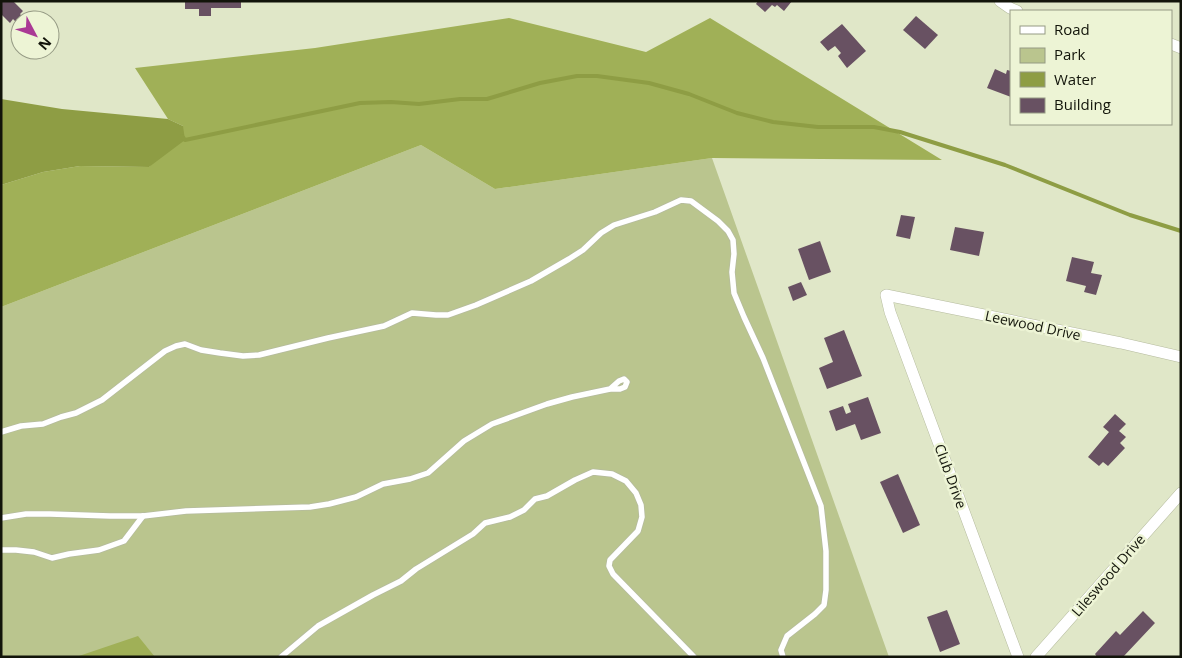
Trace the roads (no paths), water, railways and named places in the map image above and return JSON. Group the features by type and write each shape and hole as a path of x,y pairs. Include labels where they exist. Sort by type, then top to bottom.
{"street":[{"path":"1000,1 1015,10"},
{"name":"Leewood Drive","path":"886,295 1181,357"},
{"name":"Club Drive","path":"886,295 1018,657"},
{"name":"Lileswood Drive","path":"1036,657 1181,493"}],"lane":[{"path":"1,432 21,426 43,424 76,413 102,400 165,351 176,346 185,344 201,350 243,356 260,355 384,326 412,312 436,315 448,314 476,305 531,281 570,260 614,224 655,212 681,200 692,201 728,231 733,240 732,272 734,293 821,506 826,551 824,605 787,636 781,650 783,657"},
{"path":"1,518 26,514 143,516 186,511 310,507 329,504 356,497 383,484 410,479 428,473 464,441 492,424 547,404 610,389"},
{"path":"282,657 318,626 402,581 485,524 510,517 524,510 535,499 547,496 593,472 612,474 626,481 636,493 642,505 642,518 638,531 610,560 608,566 631,594 694,657"},
{"path":"1,550 34,552 52,558 99,550 124,541 143,516"}],"water":[{"path":"1,99 62,109 168,119 183,126 185,140 149,167 80,166 43,172 1,185"}],"waterway":[{"path":"182,136 185,140 360,103 391,102 419,104 460,99 487,99 540,83 577,76 597,76 649,83 689,94 737,113 773,122 818,127 874,127 900,132 1005,165 1130,215 1181,231"}]}
